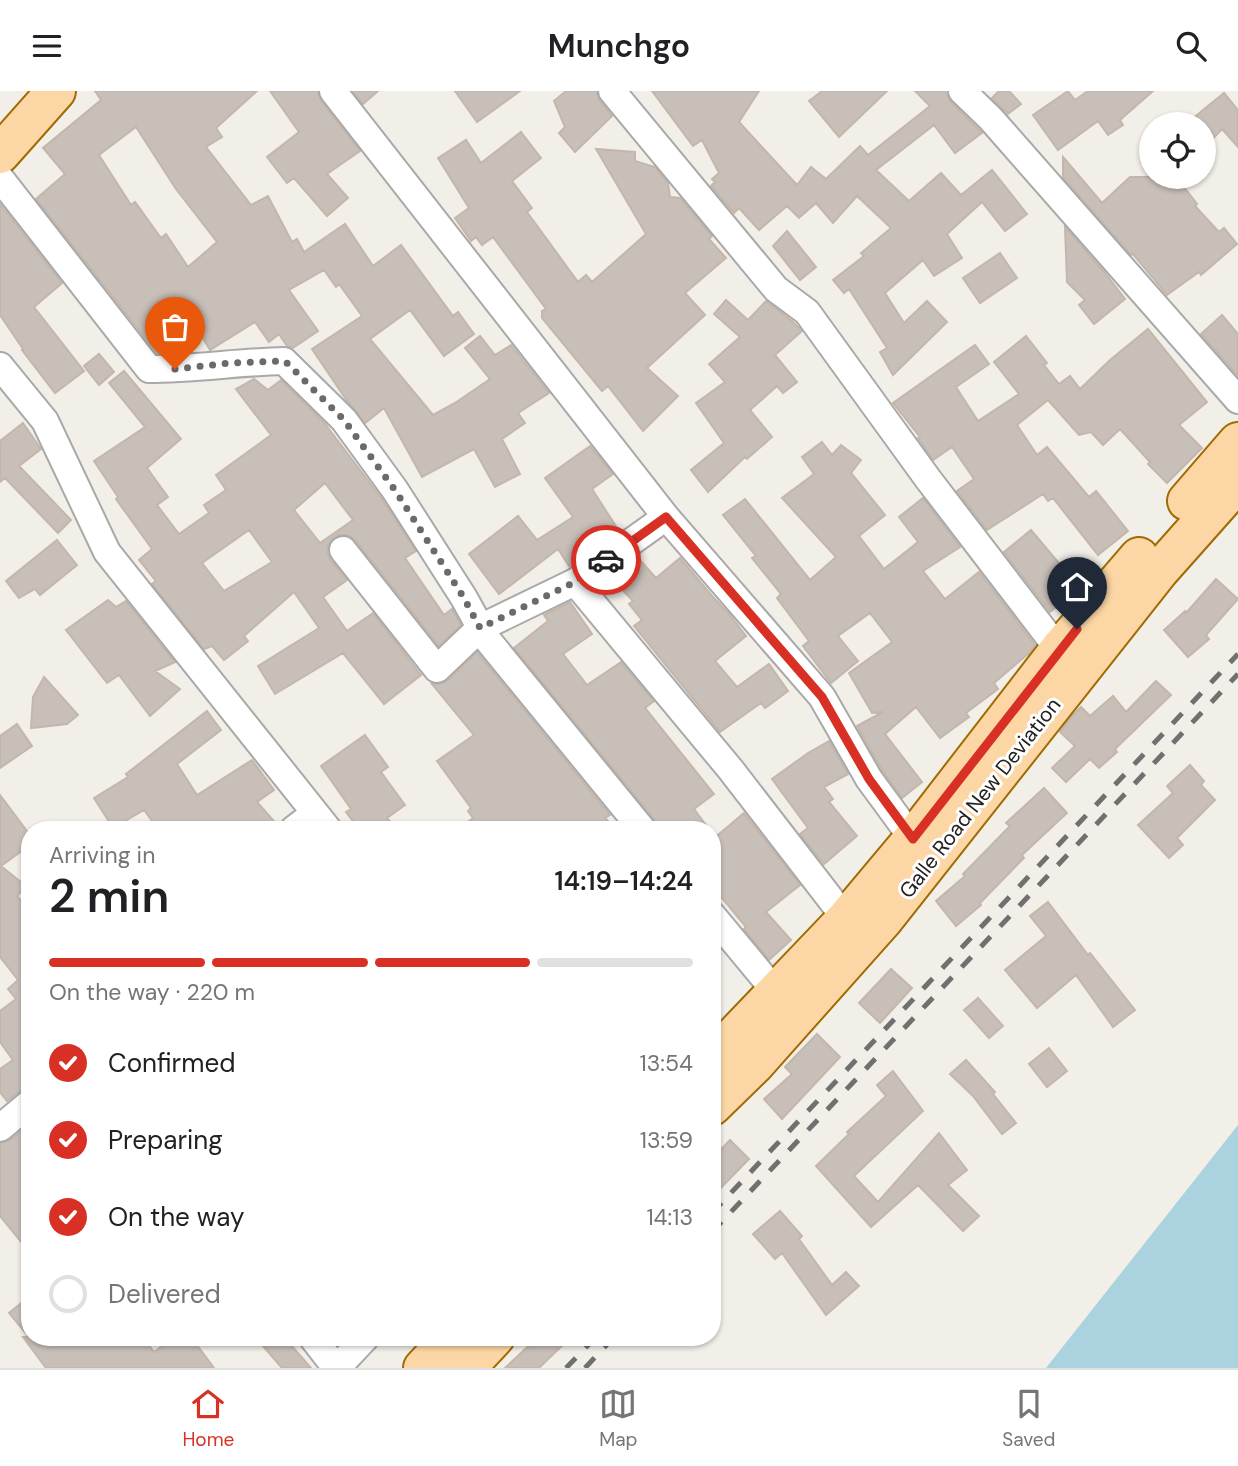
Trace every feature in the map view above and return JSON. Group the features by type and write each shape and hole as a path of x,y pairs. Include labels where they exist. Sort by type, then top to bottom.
{"main road":[{"path":"0,154 56,91"},
{"name":"Galle Road New Deviation","path":"721,1049 846,919 913,839 1059,650 1238,442"},
{"name":"Galle Road New Deviation","path":"721,1097 754,1065 884,919 1159,572 1238,482"},
{"path":"423,1368 444,1346"},
{"path":"466,1368 487,1346"}],"street":[{"path":"332,91 666,517 822,697 869,779 913,839"},
{"path":"612,91 776,289 807,312 928,479 1059,650"},
{"path":"962,91 991,119 1238,400"},
{"path":"0,178 149,369 285,361 344,420 395,490 464,598 486,638 635,821"},
{"path":"0,366 45,421 107,552 321,821"},
{"path":"343,550 437,669 480,628 575,582 666,517"},
{"path":"575,582 731,771 846,919"},
{"path":"721,926 775,991"},
{"path":"0,1128 21,1110"},
{"path":"319,1346 337,1368 358,1346"}],"water":[{"path":"1238,1125 1238,1368 1046,1368"}],"building":[{"path":"95,91 257,91 216,128 222,137 206,147 251,205 268,196 292,242 297,239 304,252 345,224 373,266 401,245 453,316 458,312 474,334 444,356 410,310 370,339 433,415 490,379 465,348 480,336 495,355 511,345 549,393 518,413 525,423 502,439 520,474 495,487 474,449 422,477 384,408 365,423 312,349 362,316 339,284 336,287 324,270 289,290 318,331 293,348 287,346 279,334 269,342 255,322 210,350 200,333 196,337 187,325 173,335 181,348 175,352 157,353 36,199 65,174 43,148 101,100","holes":["136,127 176,189 217,242 188,267 166,234 161,238 135,202 131,205 99,155"]},
{"path":"270,91 318,91 321,101 360,151 327,174 348,198 327,216 294,178 287,183 267,157 299,132"},
{"path":"353,91 378,91 363,104"},
{"path":"455,91 520,91 477,122"},
{"path":"566,91 597,91 599,100 612,116 575,152 559,133 565,127 554,101"},
{"path":"652,91 759,91 739,122 797,185 811,167 826,179 860,146 868,155 930,106 915,91 945,91 951,102 982,133 955,153 934,125 876,170 909,201 941,173 961,195 992,170 1027,214 1005,231 982,202 947,234 962,258 934,276 923,260 885,293 904,323 927,301 947,322 893,375 880,352 887,348 849,289 844,293 833,280 864,256 861,253 891,228 857,196 833,223 816,203 799,218 787,206 759,230 739,208 734,213 711,186 715,182 712,179 719,173 702,140 693,146"},
{"path":"822,91 887,91 839,137 809,101"},
{"path":"999,91 1009,91 1021,104 1008,114 992,98"},
{"path":"1068,91 1075,100 1088,91 1153,91 1120,120 1123,125 1108,135 1098,121 1058,150 1033,115"},
{"path":"1224,93 1238,110 1238,147 1222,129 1216,135 1216,112 1201,112"},
{"path":"521,132 541,158 512,181 532,208 527,212 578,282 586,275 592,282 646,234 596,149 635,152 635,161 655,167 668,183 670,197 680,198 712,236 709,239 726,258 685,293 705,315 647,368 678,396 643,431 608,386 602,391 542,318 542,311 546,309 493,237 482,245 476,237 471,241 455,218 469,208 438,158 466,140 481,163"},
{"path":"1063,157 1102,203 1130,177 1139,177 1139,189 1185,189 1197,204 1195,206 1219,232 1224,228 1237,244 1201,275 1199,272 1167,295 1063,178"},
{"path":"0,204 62,283 34,307 84,371 55,393 22,350 0,315"},
{"path":"1065,227 1125,299 1094,324 1079,305 1085,300 1067,282"},
{"path":"787,231 816,267 800,280 773,246"},
{"path":"1000,253 1017,278 980,303 963,278"},
{"path":"726,300 748,320 766,301 802,331 775,355 797,382 783,393 777,386 750,410 772,437 747,459 745,457 708,492 691,470 724,443 696,403 725,382 709,364 740,337 714,314"},
{"path":"1222,315 1238,334 1238,376 1201,334"},
{"path":"1148,329 1207,402 1179,425 1202,448 1167,483 1120,429 1103,445 1091,432 1079,435 1048,400 1017,425 1037,455 1047,447 1089,497 1096,491 1128,531 1098,555 1053,498 1048,501 1043,494 987,530 957,491 974,479 952,447 933,460 918,438 920,437 893,403 975,345 989,364 956,387 978,421 1019,394 994,362 1026,336 1059,384 1070,376 1080,389"},
{"path":"99,354 114,372 99,385 84,366"},
{"path":"124,371 181,439 147,468 168,497 157,505 179,534 209,513 204,505 226,490 216,475 271,435 236,389 254,379 268,390 281,380 325,424 382,499 416,551 405,558 444,615 452,609 461,625 439,646 355,540 348,535 333,538 327,552 347,580 323,597 347,631 373,613 421,675 384,704 343,653 275,694 258,666 319,628 294,592 244,636 248,641 224,660 212,646 204,649 152,584 156,581 139,560 152,549 116,499 118,497 94,461 145,427 109,383","holes":["325,483 353,520 320,543 294,510","249,530 272,562 224,591 202,563"]},
{"path":"23,423 41,449 19,466 71,520 58,533 5,478 0,482 0,441"},
{"path":"822,442 832,455 841,445 861,460 851,473 885,515 859,536 884,569 918,542 899,517 923,498 960,547 923,571 945,599 979,572 1035,645 994,683 998,689 966,713 969,717 940,738 916,707 885,734 922,782 902,798 882,770 857,726 883,712 872,713 849,673 892,642 870,613 838,636 858,661 831,683 803,646 809,641 777,598 781,594 752,558 756,556 723,515 745,499 810,580 836,557 782,498 814,474 802,457"},
{"path":"590,446 613,474 592,489 619,531 569,566 558,549 499,594 469,554 518,516 537,540 573,517 545,478"},
{"path":"1031,530 1079,587 1050,612 1004,552"},
{"path":"57,540 77,565 40,595 35,589 19,598 6,581"},
{"path":"637,557 656,578 680,558 730,615 746,636 715,661 737,687 769,664 788,691 765,708 761,703 720,732 634,626 642,620 629,604 633,601 613,580"},
{"path":"1216,579 1238,599 1206,635 1209,639 1188,657 1164,630 1185,611 1186,613"},
{"path":"108,600 116,607 126,601 175,662 155,671 180,689 150,716 119,675 107,683 66,630"},
{"path":"570,602 592,634 563,654 587,685 621,662 654,701 645,708 714,794 694,809 703,821 655,821 514,648 548,621 544,615"},
{"path":"477,652 610,815 605,818 608,821 469,821 473,818 468,811 471,808 437,761 474,735 432,684 447,681"},
{"path":"44,677 78,715 67,724 31,728 33,697"},
{"path":"1156,681 1171,695 1099,768 1090,759 1066,782 1052,768 1075,746 1060,732 1081,707 1090,716 1113,696 1126,712"},
{"path":"207,711 221,730 177,764 197,795 252,760 274,790 257,802 274,821 152,821 144,810 125,821 109,821 94,798 128,777 126,774"},
{"path":"17,724 32,746 0,768 0,736"},
{"path":"365,735 388,767 381,772 405,805 387,818 389,821 353,821 346,812 351,809 321,766"},
{"path":"829,741 848,774 824,787 833,799 829,802 857,836 824,864 800,834 808,828 772,779"},
{"path":"1190,765 1204,781 1201,785 1215,800 1177,838 1183,845 1169,858 1138,825 1173,793 1167,786"},
{"path":"1044,788 1067,813 1022,855 1024,858 981,905 956,926 936,901 965,876 963,874 1010,826 1006,823"},
{"path":"0,795 21,823 21,852 1,866 21,882 21,892 17,896 21,901 21,1091 7,1101 0,1092 0,1069 13,1060 0,1042 0,1011 16,999 8,989 18,980 0,957"},
{"path":"744,813 800,885 766,912 791,940 769,960 721,897 721,832"},
{"path":"1048,902 1135,1010 1113,1027 1076,975 1037,1008 1005,970 1046,936 1030,916"},
{"path":"891,969 912,988 880,1023 859,1003"},
{"path":"978,998 1003,1026 989,1038 964,1010"},
{"path":"817,1034 840,1057 782,1119 764,1099 792,1074 785,1067"},
{"path":"1049,1048 1067,1071 1047,1087 1029,1064"},
{"path":"966,1060 995,1092 993,1094 1016,1123 1002,1134 973,1096 950,1074"},
{"path":"893,1071 923,1111 854,1176 878,1202 939,1133 967,1170 948,1185 979,1216 963,1231 918,1185 871,1227 816,1166 849,1134 847,1132 886,1096 877,1085"},
{"path":"21,1131 21,1242 0,1216 0,1143 10,1140"},
{"path":"730,1140 749,1159 721,1188 721,1150"},
{"path":"780,1211 802,1236 799,1239 832,1285 846,1272 859,1286 826,1315 782,1253 775,1259 753,1234"},
{"path":"21,1303 21,1327 9,1313"},
{"path":"30,1346 150,1346 154,1352 162,1346 198,1346 214,1368 46,1368"},
{"path":"263,1346 292,1346 311,1368 282,1368"},
{"path":"528,1346 562,1346 539,1368 505,1368"}],"railway":[{"path":"721,1203 1238,654"},
{"path":"721,1222 1238,674"},
{"path":"566,1368 587,1346"},
{"path":"585,1368 606,1346"}],"way so far":[{"path":"175,369 285,361 344,420 395,490 464,598 480,628 575,582 606,560"}],"route":[{"path":"606,560 666,517 822,697 869,779 913,839 1077,629"}]}
